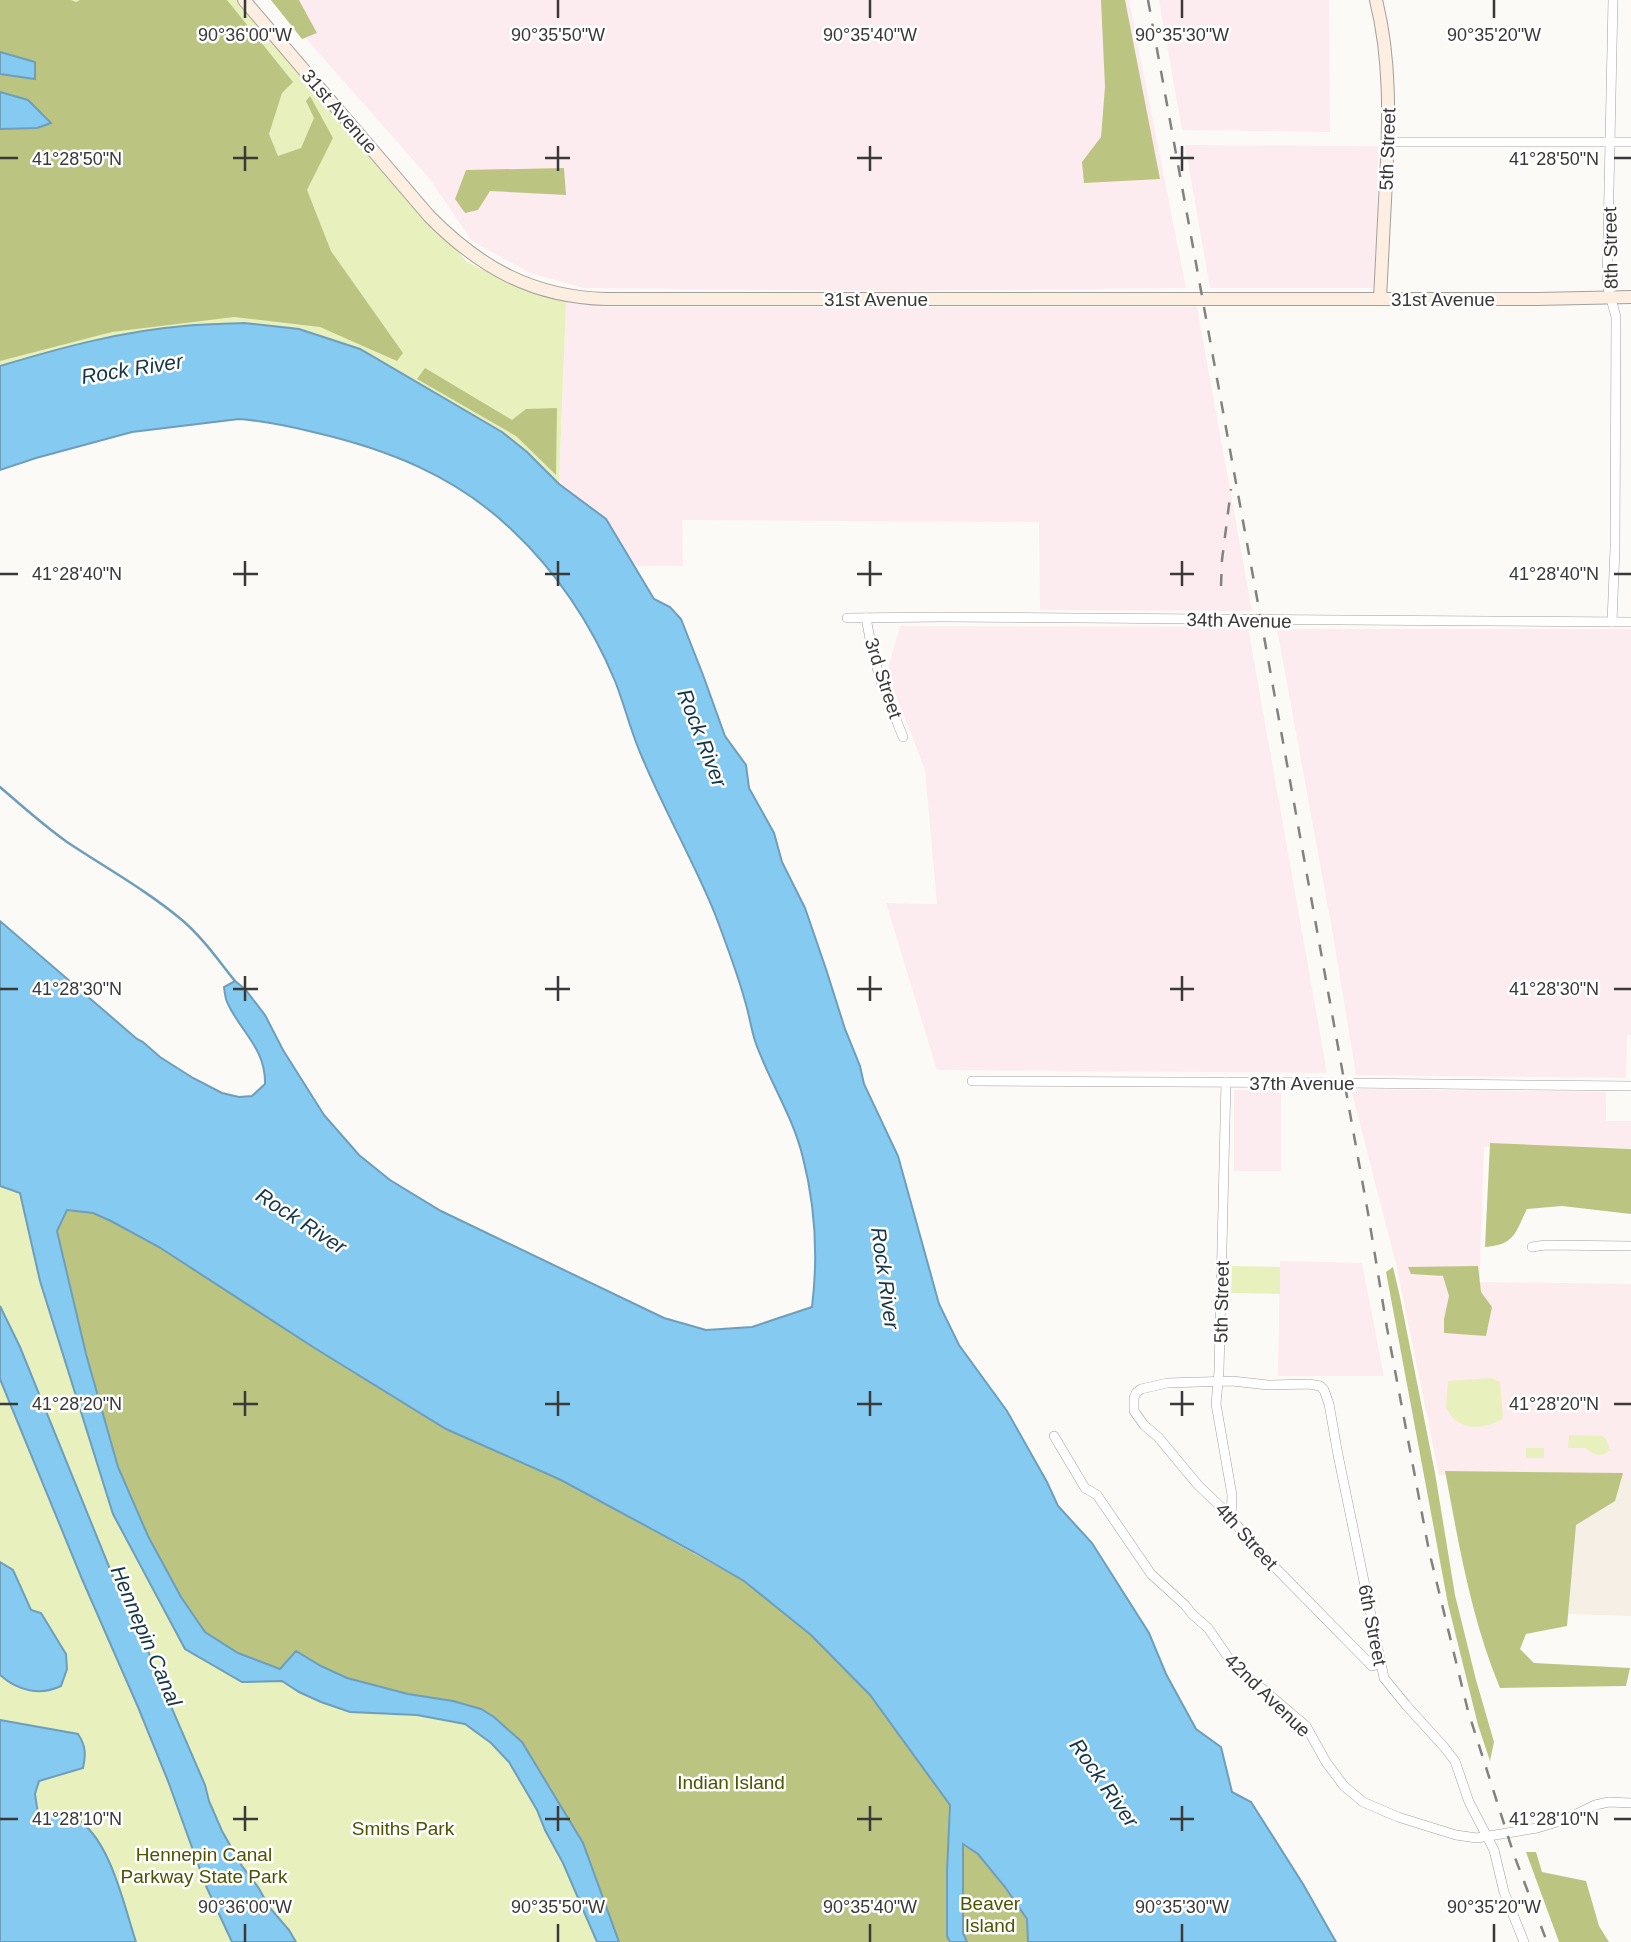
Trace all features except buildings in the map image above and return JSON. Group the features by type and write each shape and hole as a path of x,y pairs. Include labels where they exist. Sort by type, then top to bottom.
{"street":[{"name":"31st Avenue","path":"244,0 450,237 477,258 510,278 564,295 606,299 1631,297"},
{"name":"5th Street","path":"1376,0 1387,58 1388,142 1380,299"},
{"name":"8th Street","path":"1612,622 1616,317 1607,284 1613,0"},
{"path":"1388,142 1631,142"},
{"name":"34th Avenue","path":"847,618 1631,622"},
{"name":"3rd Street","path":"866,618 880,679 903,737"},
{"name":"37th Avenue","path":"972,1081 1631,1086"},
{"name":"5th Street","path":"1226,1082 1216,1404 1232,1495 1231,1519"},
{"path":"1532,1247 1631,1246"},
{"name":"6th Street","path":"1218,1381 1268,1385 1309,1384 1320,1386 1327,1395 1384,1678 1455,1761 1469,1802 1488,1836"},
{"name":"4th Street","path":"1218,1381 1156,1385 1141,1389 1136,1393 1133,1404 1138,1417 1255,1547 1363,1658 1372,1666 1380,1664"},
{"name":"42nd Avenue","path":"1054,1436 1085,1488 1097,1495 1151,1574 1208,1628 1232,1663 1306,1726 1326,1762 1353,1795 1381,1810 1430,1827 1477,1838 1537,1828 1564,1820 1595,1805 1609,1802 1631,1803"},
{"path":"1488,1836 1504,1892 1524,1942"}],"shaded area":[{"path":"272,0 1129,0 1186,288 893,291 584,288 530,273 472,241 429,178"},
{"path":"1159,0 1329,0 1330,132 1182,130"},
{"path":"1185,145 1378,146 1377,288 1210,288"},
{"path":"566,302 605,307 1197,307 1252,611 1040,610 1039,522 682,520 683,566 636,566 606,519 559,484"},
{"path":"900,626 1248,627 1327,1073 937,1070 886,903 937,904 925,770 887,672"},
{"path":"1277,629 1631,629 1631,1035 1627,1035 1626,1078 1356,1075"},
{"path":"1351,1089 1606,1092 1606,1121 1631,1121 1631,1148 1484,1147 1480,1264 1396,1264"},
{"path":"1234,1090 1281,1090 1281,1171 1234,1171"},
{"path":"1280,1261 1362,1263 1384,1376 1278,1376"},
{"path":"1396,1264 1480,1264 1480,1282 1631,1284 1631,1478 1439,1475"},
{"path":"1568,1477 1631,1478 1631,1616 1567,1614"}],"green space":[{"path":"0,0 238,0 467,262 523,290 566,302 559,484 502,432 360,349 244,323 183,326 110,337 0,366"},
{"path":"0,0 227,0 293,82 282,93 269,134 278,156 301,148 314,118 306,101 310,96 333,138 307,190 331,251 403,353 397,361 320,327 234,317 112,332 0,361 0,129 37,128 28,100 0,92 0,74 35,78 34,62 0,52"},
{"path":"271,0 299,0 317,33 302,39"},
{"path":"1101,0 1125,0 1160,179 1084,183 1082,162 1101,137 1105,87"},
{"path":"564,168 566,195 490,191 478,210 465,213 455,199 466,170"},
{"path":"425,368 512,420 526,409 557,408 556,475 516,436 417,379"},
{"path":"1490,1143 1631,1149 1631,1214 1562,1206 1527,1209 1513,1236 1503,1244 1485,1247"},
{"path":"0,1186 20,1193 40,1281 113,1514 242,1682 282,1681 299,1692 350,1712 417,1715 465,1723 491,1743 509,1762 563,1863 597,1942 0,1942"},
{"name":"Indian Island","path":"67,1209 93,1213 159,1247 446,1429 561,1480 744,1581 811,1635 870,1695 950,1805 947,1936 950,1942 619,1942 583,1843 481,1709 347,1678 296,1652 280,1669 238,1653 205,1632 181,1597 148,1536 118,1467 86,1354 57,1231"},
{"path":"1232,1266 1280,1267 1280,1294 1231,1293"},
{"path":"1478,1266 1481,1292 1492,1307 1486,1336 1444,1333 1449,1296 1443,1276 1411,1274 1408,1267"},
{"path":"1393,1267 1435,1473 1455,1595 1494,1742 1490,1761 1478,1725 1448,1604 1386,1272"},
{"path":"1492,1378 1500,1382 1503,1418 1475,1427 1456,1421 1446,1408 1448,1381"},
{"path":"1569,1435 1603,1436 1610,1450 1600,1455 1585,1448 1568,1448"},
{"path":"1526,1448 1544,1448 1544,1458 1526,1458"},
{"path":"1445,1471 1623,1473 1615,1501 1576,1525 1567,1626 1526,1634 1520,1649 1534,1663 1630,1668 1626,1686 1500,1688 1474,1608"},
{"name":"Beaver Island","path":"962,1844 978,1854 1027,1919 1028,1942 967,1942 963,1933"},
{"path":"1526,1852 1536,1852 1542,1872 1586,1881 1599,1926 1609,1942 1559,1942"}],"water":[{"path":"0,52 35,62 35,79 0,74"},
{"path":"0,92 28,100 51,123 37,128 0,129"},
{"name":"Rock River","path":"244,323 299,329 360,349 502,432 559,484 606,519 654,599 670,607 681,619 725,736 746,765 749,788 774,833 782,862 805,908 864,1084 898,1156 939,1304 959,1345 1007,1411 1058,1506 1092,1543 1149,1633 1166,1674 1196,1729 1221,1747 1232,1792 1251,1802 1336,1942 1028,1942 1027,1919 978,1854 963,1844 963,1933 967,1942 950,1942 947,1936 947,1871 950,1805 870,1695 811,1635 744,1581 694,1552 561,1480 446,1429 159,1247 93,1213 67,1210 57,1231 86,1354 118,1467 148,1536 181,1597 205,1632 238,1653 280,1669 296,1651 347,1678 408,1694 453,1701 481,1709 494,1717 522,1742 583,1843 619,1942 597,1942 563,1863 509,1762 491,1743 465,1724 417,1715 350,1712 299,1692 282,1681 242,1682 185,1649 113,1514 40,1281 20,1193 0,1186 0,921 160,1057 222,1093 239,1097 252,1096 265,1084 264,1072 252,1041 226,1000 224,987 235,981 245,989 265,1015 283,1050 324,1115 359,1155 390,1180 441,1211 664,1318 706,1330 752,1327 812,1307 815,1270 813,1213 799,1143 755,1041 738,979 715,914 651,777 606,660 584,619 558,581 512,530 468,494 394,456 313,432 248,420 132,432 0,470 0,366 114,336 161,328"},
{"path":"0,1306 20,1347 114,1579 139,1625 222,1831 270,1908 296,1942 232,1942 206,1886 138,1707 0,1379"},
{"path":"0,1562 13,1570 31,1610 41,1613 66,1654 67,1669 61,1686 45,1691 29,1690 14,1685 0,1675"},
{"path":"0,1720 78,1734 85,1751 83,1768 39,1781 35,1794 38,1814 71,1816 87,1827 98,1840 121,1892 136,1942 0,1942"}],"waterway":[{"path":"0,787 58,836 140,889 182,920 204,942 235,981"}],"railway":[{"path":"1148,0 1429,1551 1468,1711 1514,1855 1547,1942"},
{"path":"1221,586 1231,489"}],"water label":[{"name":"Hennepin Canal","path":"146,1636"}],"park label":[{"name":"Smiths Park","path":"403,1828"},
{"name":"Hennepin Canal Parkway State Park","path":"204,1865"}]}
